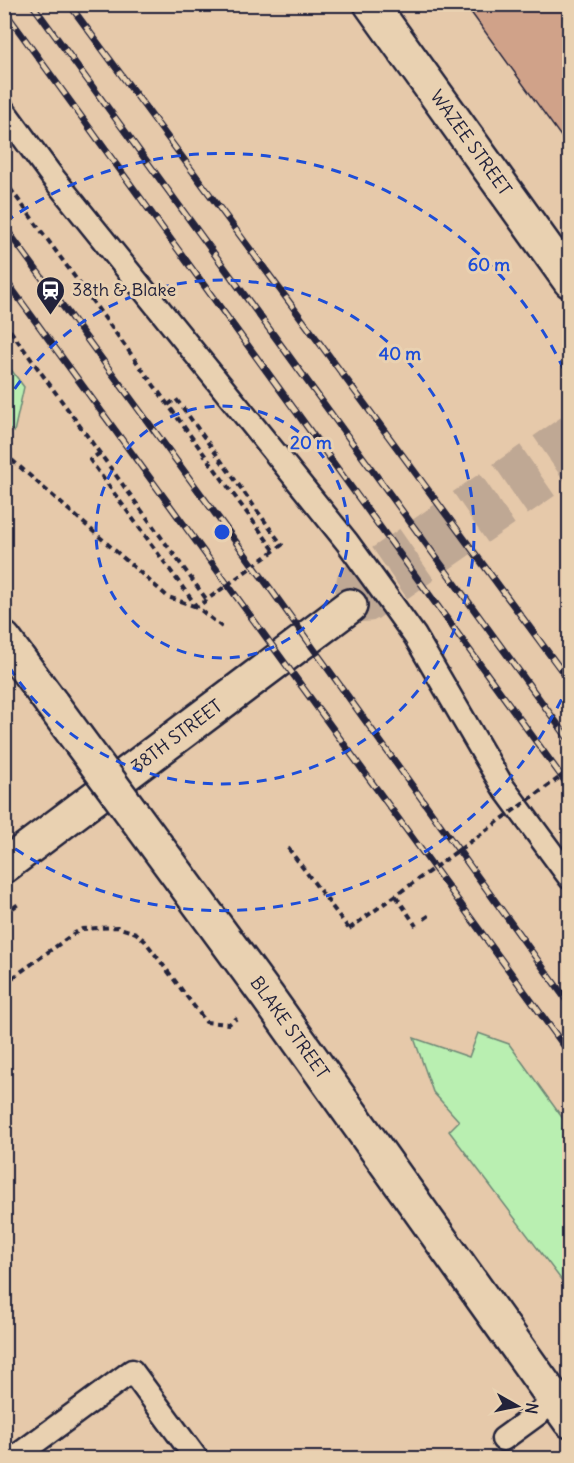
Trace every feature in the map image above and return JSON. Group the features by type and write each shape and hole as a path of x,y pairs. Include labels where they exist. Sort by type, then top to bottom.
{"street":[{"name":"WAZEE STREET","path":"371,4 570,281"},
{"name":"38TH STREET","path":"4,866 350,606"},
{"name":"BLAKE STREET","path":"9,654 52,704 181,879 565,1413"}],"lane":[{"path":"4,111 58,184 347,542 415,636 503,787 570,878"},
{"path":"15,1458 132,1371 196,1458"},
{"path":"503,1439 565,1413"}],"path":[{"path":"4,180 274,550"},
{"path":"4,322 207,600"},
{"path":"168,405 176,399 282,545 197,607"},
{"path":"4,453 168,597 197,607"},
{"path":"100,453 90,460 197,607 222,627"},
{"path":"288,848 349,929 570,770"},
{"path":"396,896 416,926"},
{"path":"424,919 430,915"},
{"path":"4,984 73,934 92,927 117,927 136,933 145,941 206,1022 229,1024 237,1018"}],"green space":[{"path":"4,360 24,387 14,432 5,426"},
{"path":"478,1033 509,1044 569,1127 569,1290 449,1131 459,1121 433,1092 414,1038 469,1057"}],"building":[{"path":"465,4 570,4 570,149"}],"tunnel":[{"path":"570,431 353,581 350,606 369,605 570,465"}],"railway":[{"path":"32,4 570,741"},
{"path":"69,4 570,682"},
{"path":"8,16 570,788"},
{"path":"4,226 272,591 570,1005"},
{"path":"4,278 570,1054"}],"place":[{"name":"38th & Blake","path":"51,316"}]}
